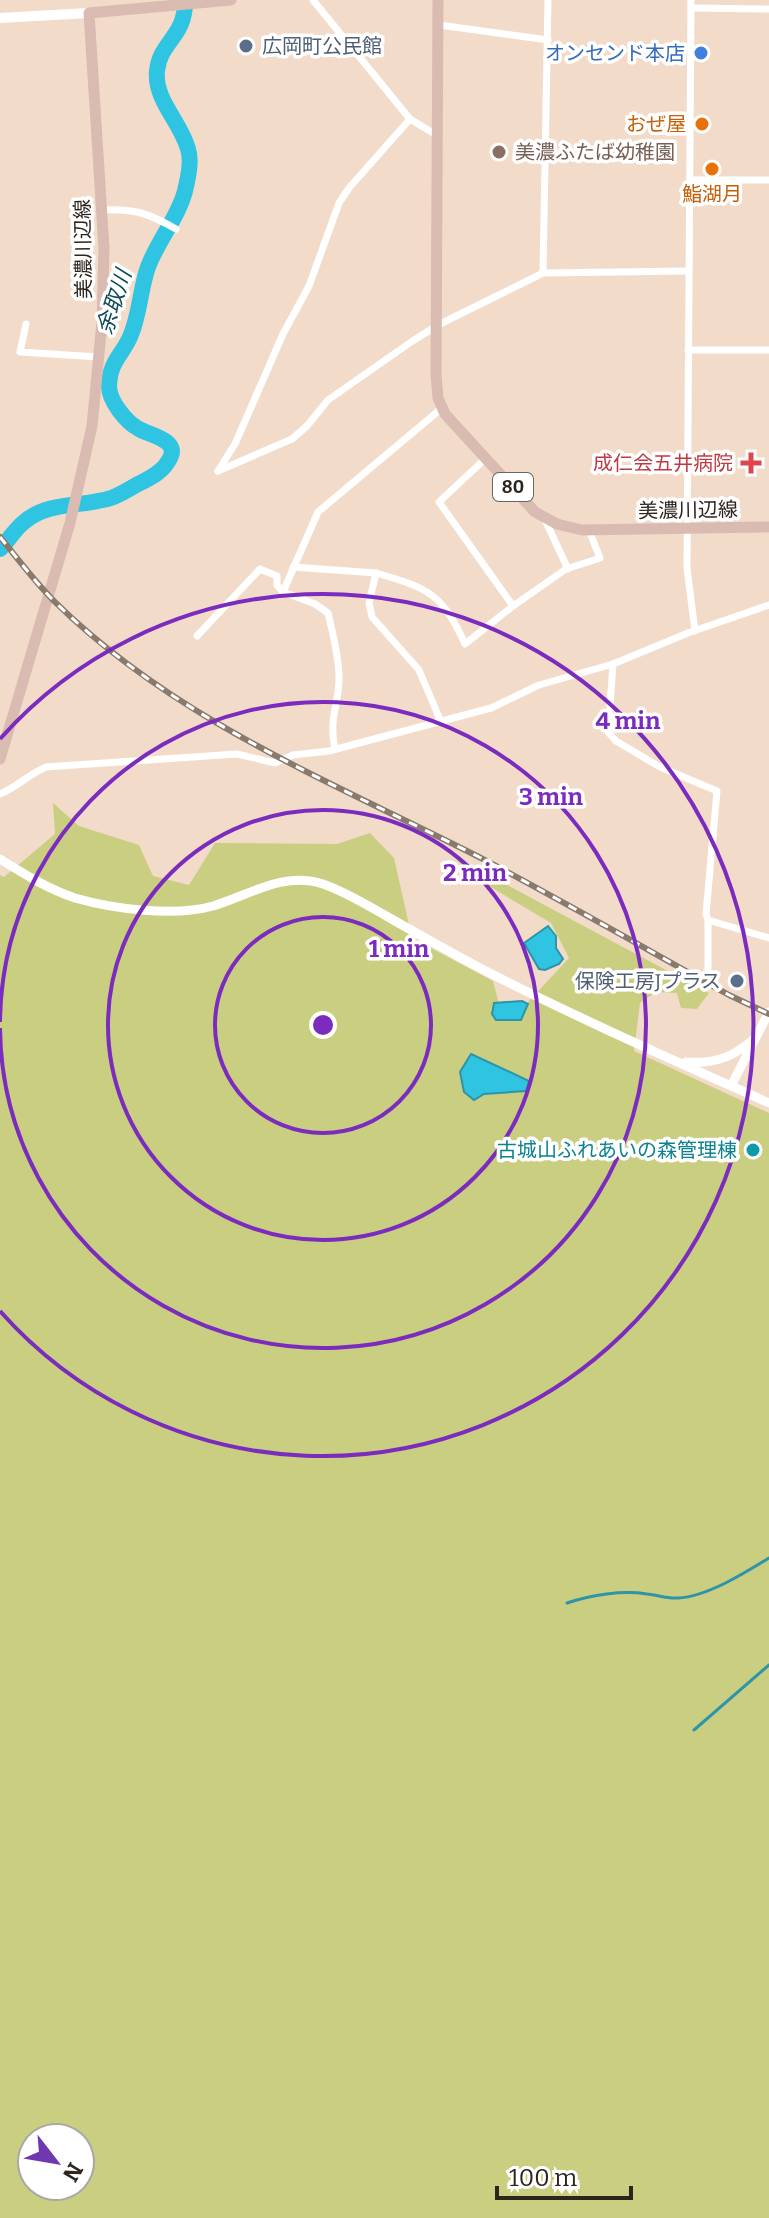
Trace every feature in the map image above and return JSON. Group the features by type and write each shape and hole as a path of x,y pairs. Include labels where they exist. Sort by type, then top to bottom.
{"main road":[{"path":"0,18 88,6 179,5 231,0"},
{"path":"438,0 436,375 442,408"},
{"name":"美濃川辺線","path":"0,759 70,523 92,426 104,248 88,6"},
{"name":"美濃川辺線","path":"442,408 535,512 557,524 589,530 769,527"}],"street":[{"path":"313,0 410,119 438,136"},
{"path":"543,273 548,0"},
{"path":"695,631 687,568 691,4 766,6"},
{"path":"439,25 548,40"},
{"path":"410,119 339,203 309,286 283,334 235,444 218,471 292,439 328,400 438,325 543,273 688,271"},
{"path":"690,180 769,180"},
{"path":"101,210 127,209 176,229"},
{"path":"26,324 20,352 99,357"},
{"path":"688,350 769,350"},
{"path":"283,592 318,512 442,408"},
{"path":"486,458 439,502 513,606"},
{"path":"547,518 546,522 568,569"},
{"path":"293,567 376,573 412,584 432,595 451,612 465,644 513,606 568,569 600,558 589,530"},
{"path":"197,636 260,569 277,576 277,585 283,592 289,592 328,613 336,645 339,678 332,717 335,749"},
{"path":"376,573 369,603 372,617 419,670 441,722"},
{"path":"0,794 14,789 34,771 46,767 237,754 275,763 293,755 335,749 491,708 539,685 613,664 769,605"},
{"path":"613,664 608,732 616,741 660,767 717,791 706,914 708,976"},
{"path":"0,859 46,886 75,898 151,910 188,911 212,906 279,882 300,879 322,884 345,893 539,998 769,1103"},
{"path":"708,920 769,938"},
{"path":"679,1062 704,1064 726,1059 766,1028 769,1012"},
{"path":"731,1086 755,1038"}],"green space":[{"path":"53,803 79,826 139,845 153,876 189,885 215,843 337,844 370,833 394,858 412,938 493,981 501,1011 516,1015 569,958 551,923 472,876 453,856 709,993 697,1009 681,1008 677,993 656,992 640,1003 634,1051 769,1113 769,2218 0,2218 0,875 4,877 55,834"}],"water":[{"path":"548,926 556,936 556,948 563,959 545,970 539,969 524,943"},
{"path":"522,1001 528,1004 521,1020 496,1020 492,1014 494,1003"},
{"path":"471,1054 529,1081 526,1091 484,1094 474,1100 464,1092 460,1072"}],"waterway":[{"name":"余取川","path":"0,549 33,515 114,497 158,473 171,455 169,444 134,426 124,416 115,404 109,386 114,365 133,329 148,267 178,210 187,181 190,164 185,139 157,82 159,61 181,22 185,0"},
{"path":"567,1603 617,1593 689,1597 725,1583 769,1558"},
{"path":"694,1730 769,1665"}],"railway":[{"path":"0,537 55,602 102,644 203,715 257,746 479,857 769,1014"}],"place":[{"name":"広岡町公民館","path":"246,46"},
{"name":"オンセンド本店","path":"701,53"},
{"name":"おぜ屋","path":"702,124"},
{"name":"美濃ふたば幼稚園","path":"499,152"},
{"name":"鮨湖月","path":"712,169"},
{"name":"成仁会五井病院","path":"751,463"},
{"name":"保険工房Jプラス","path":"737,981"},
{"name":"古城山ふれあいの森管理棟","path":"753,1150"}]}
